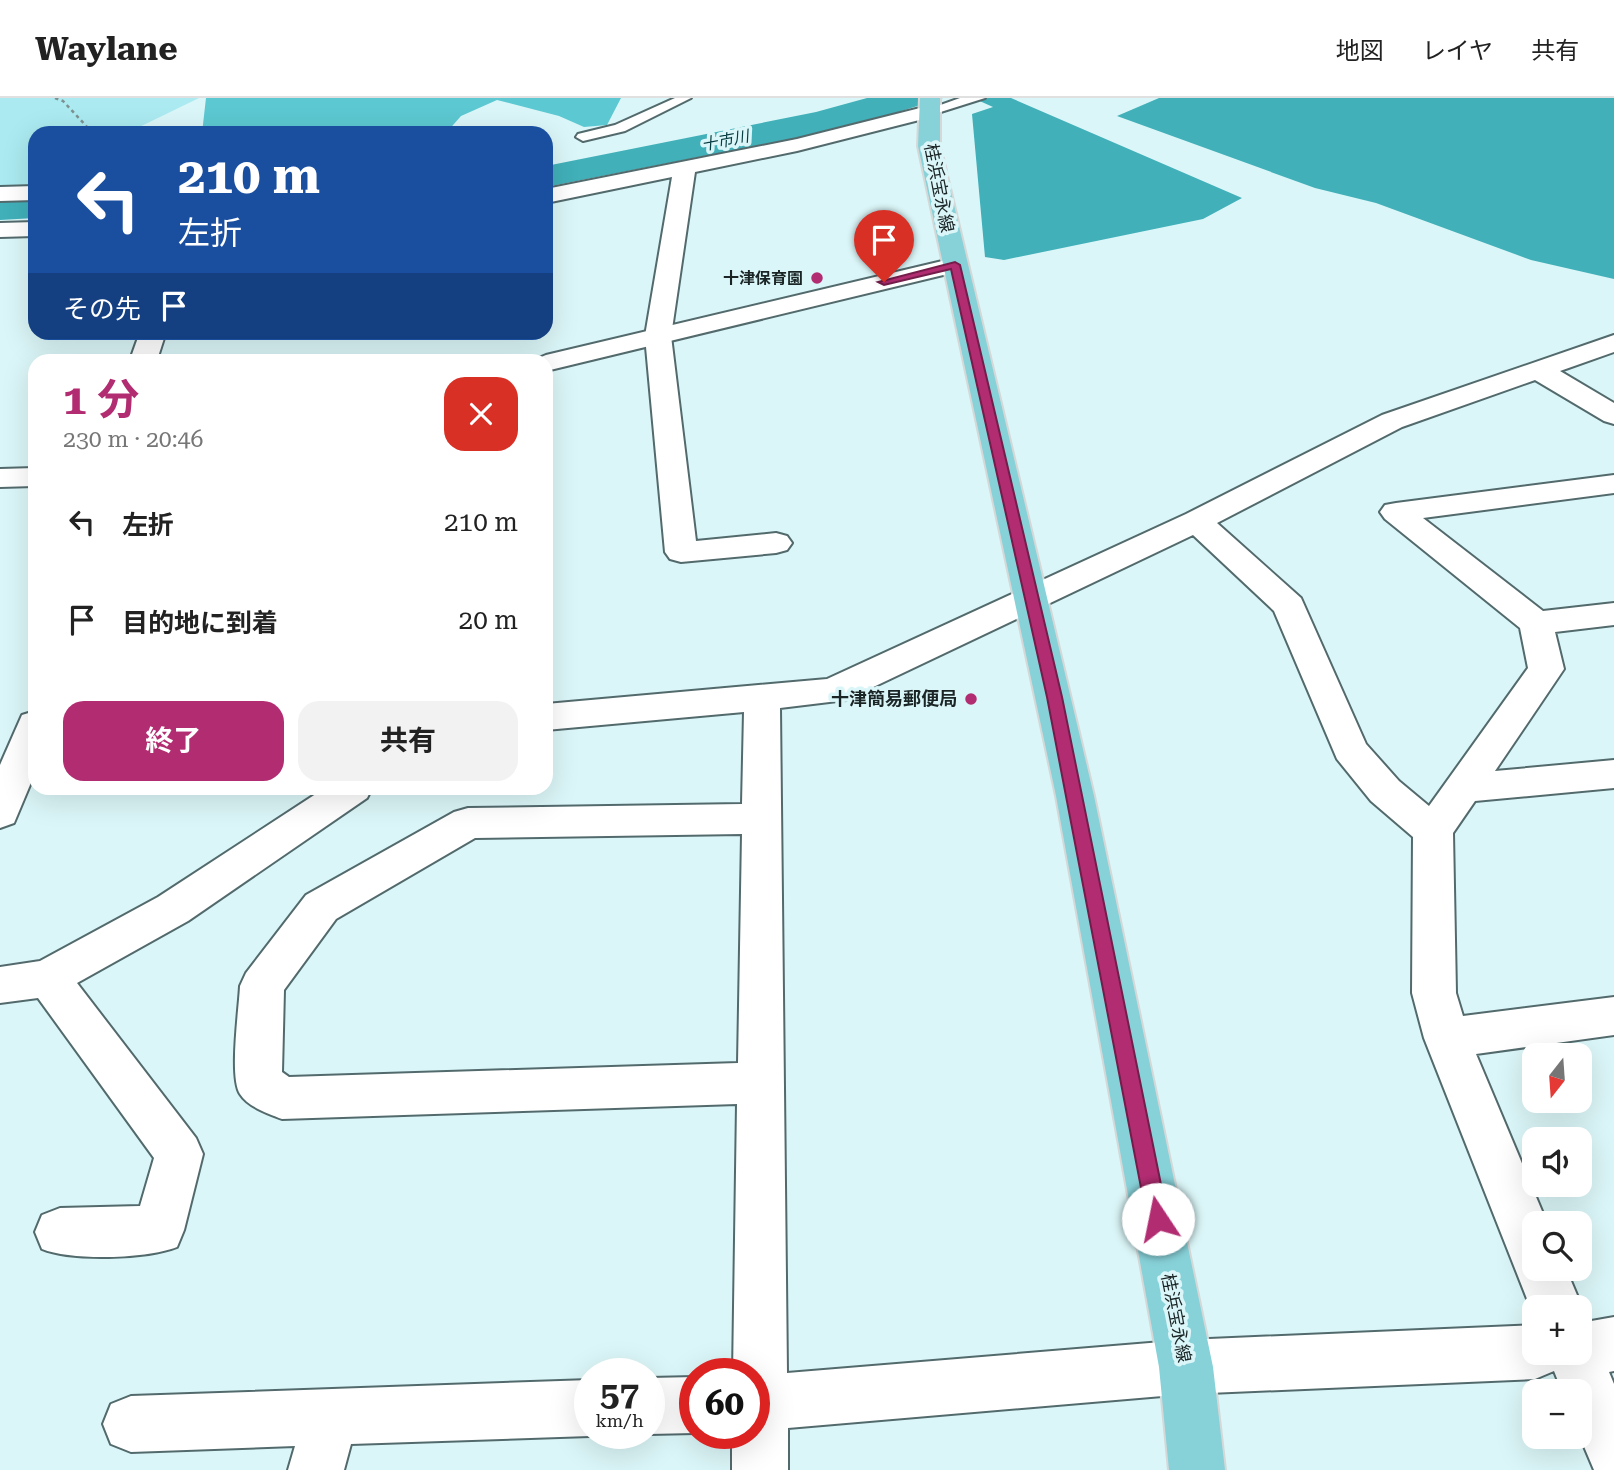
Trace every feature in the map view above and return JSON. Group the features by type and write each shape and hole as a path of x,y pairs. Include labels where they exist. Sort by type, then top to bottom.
{"main road":[{"name":"桂浜宝永線","path":"929,106 929,146 1033,599 1078,809 1186,1367 1197,1470"}],"street":[{"path":"553,195 684,170 869,129 929,106"},
{"path":"684,170 659,336 681,552 776,543"},
{"path":"0,194 28,193"},
{"path":"0,230 28,229"},
{"path":"553,361 955,265"},
{"path":"553,716 833,691 1197,522 1392,421 1614,343"},
{"path":"1536,369 1614,415"},
{"path":"0,478 28,477"},
{"path":"1522,1223 1447,1038 1434,993 1433,831 1546,669 1536,623 1396,512 1614,485"},
{"path":"1197,522 1289,606 1350,750 1385,791 1433,831"},
{"path":"1536,623 1614,614"},
{"path":"757,1358 762,698"},
{"path":"0,813 28,742"},
{"path":"1464,788 1614,774"},
{"path":"0,985 48,978 173,909 343,795"},
{"path":"760,1083 282,1098 258,1082 262,986 321,907 468,823 761,819"},
{"path":"48,978 179,1154 159,1230 60,1232"},
{"path":"1447,1038 1614,1016"},
{"path":"1592,1348 1614,1344"},
{"path":"770,1402 1186,1367 1522,1353"},
{"path":"1579,1365 1614,1451"},
{"path":"131,1424 574,1408"},
{"path":"316,1470 331,1416"},
{"path":"759,1449 760,1470"}],"lane":[{"path":"583,137 620,128 685,98"},
{"path":"929,106 975,99"}],"path":[{"path":"55,98 63,101 86,126"}],"shaded area":[{"path":"0,98 199,98 141,126 28,126 28,188 0,190"},
{"path":"206,98 621,98 607,125 584,127 559,116 497,100 461,116 452,126 203,126"}],"water":[{"name":"十市川","path":"867,98 943,98 847,128 553,186 553,165 816,112"},
{"path":"973,98 1011,98 1242,198 1203,219 1004,260 985,257 972,114 993,107"},
{"path":"1159,98 1614,98 1614,279 1531,260 1376,203 1315,188 1117,116"},
{"path":"28,198 28,218 0,220 0,199"}],"place":[{"name":"十津保育園","path":"817,278"},
{"name":"十津簡易郵便局","path":"971,699"}],"route":[{"path":"884,282 955,265 1054,697 1158,1219"}]}
